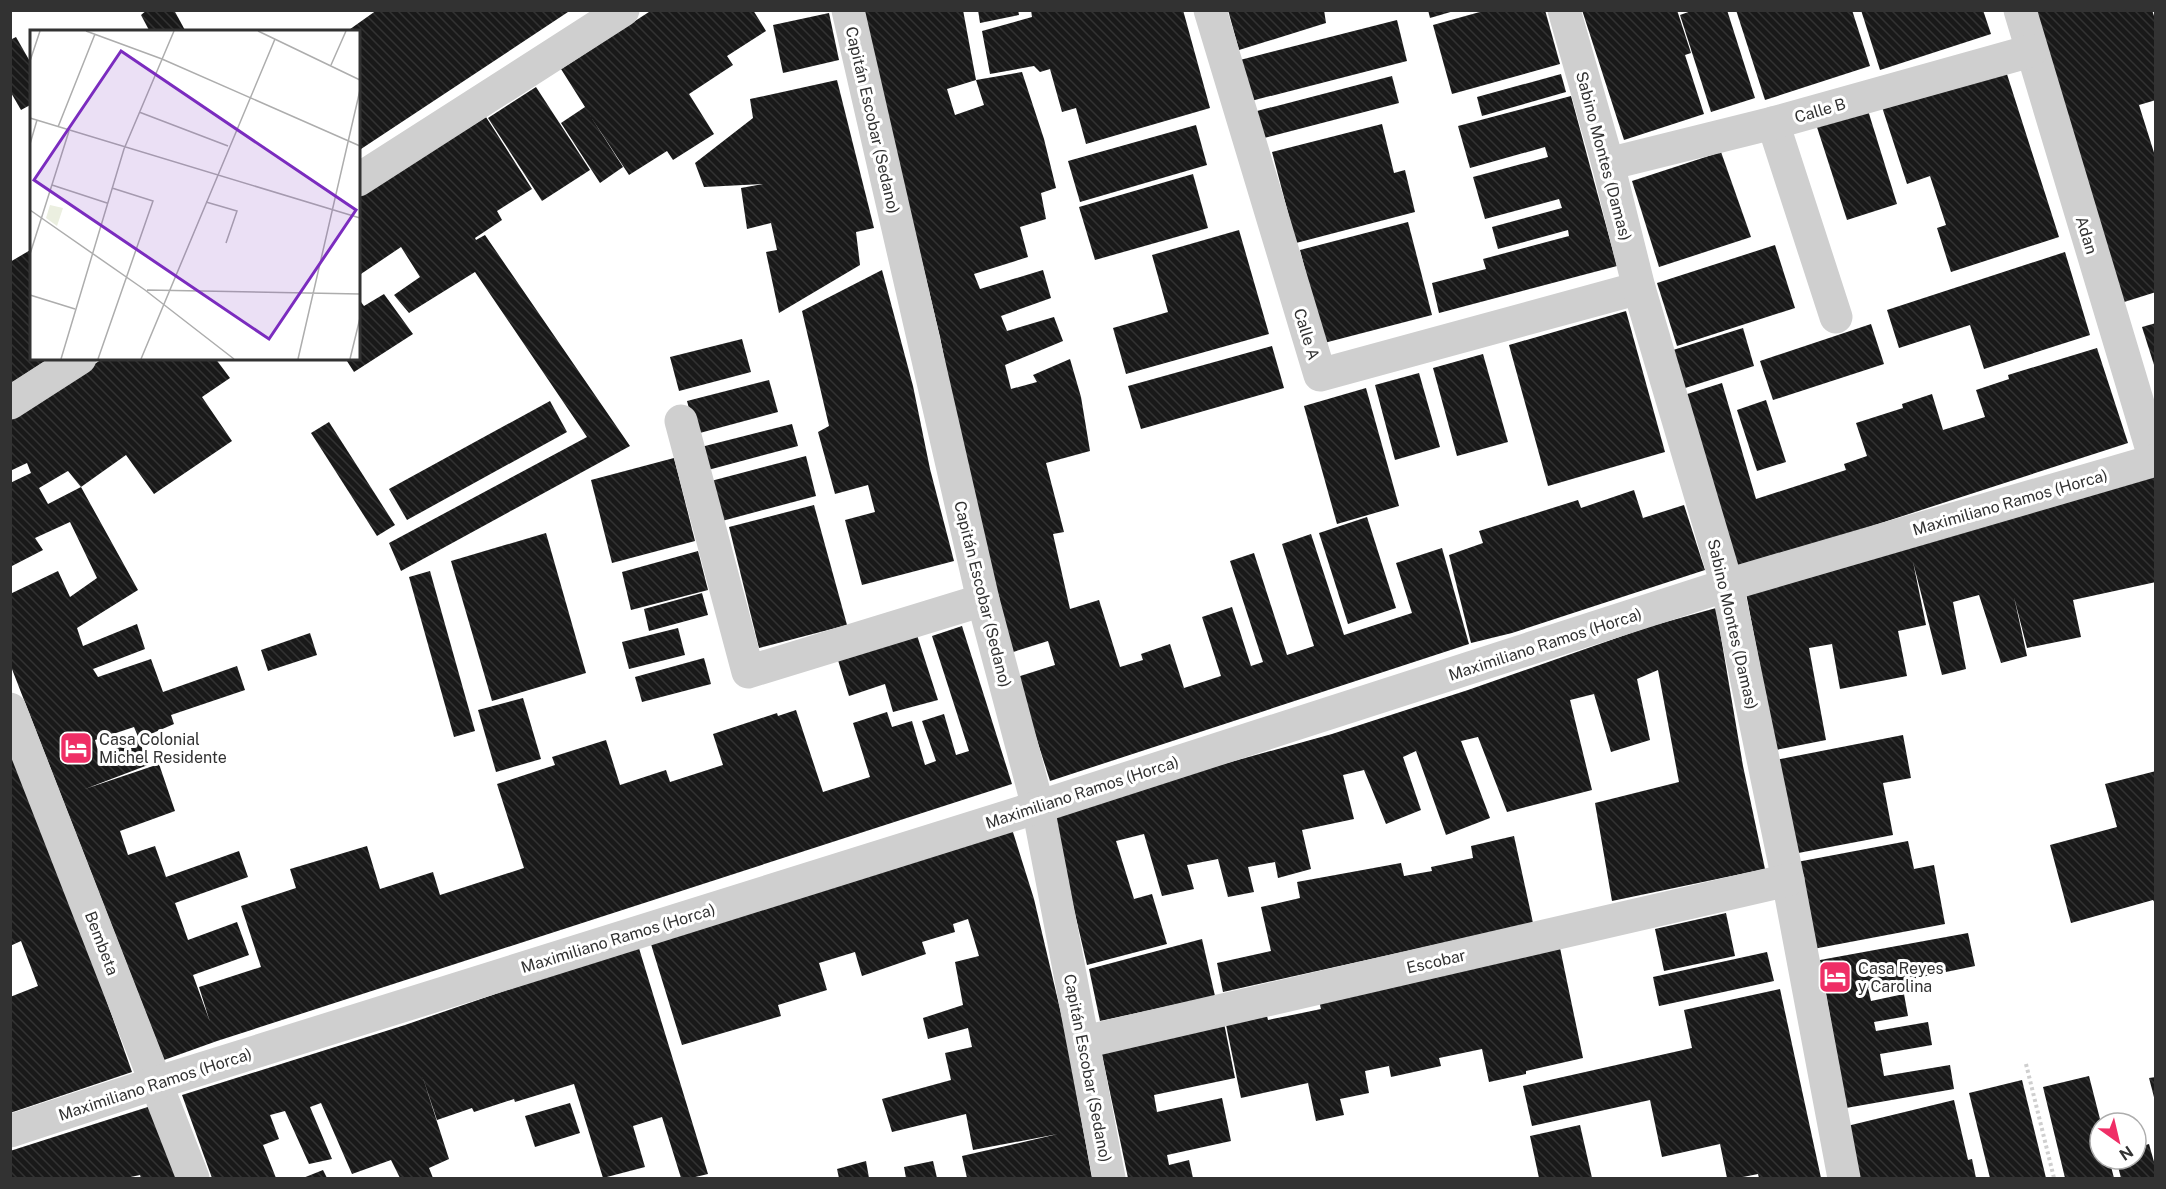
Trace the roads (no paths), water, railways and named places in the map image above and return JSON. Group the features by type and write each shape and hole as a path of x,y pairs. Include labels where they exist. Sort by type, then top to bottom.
{"street":[{"path":"360,179 623,10"},
{"name":"Capitán Escobar (Sedano)","path":"848,10 983,600 1038,807 1109,1179"},
{"name":"Calle A","path":"1210,10 1320,375 1639,288"},
{"name":"Sabino Montes (Damas)","path":"1564,10 1608,164 1639,288 1727,585 1788,880 1844,1179"},
{"name":"Adan","path":"2020,10 2155,460"},
{"name":"Calle B","path":"1608,164 1773,123 2031,51"},
{"path":"1773,123 1836,317"},
{"path":"10,403 77,360"},
{"path":"681,421 748,672 983,600"},
{"name":"Maximiliano Ramos (Horca)","path":"10,1131 156,1083 1038,807 1727,585 2155,460"},
{"name":"Bembeta","path":"10,709 193,1179"},
{"name":"Escobar","path":"1084,1042 1788,880"}],"place":[{"name":"Casa Colonial Michel Residente","path":"76,748"},
{"name":"Casa Reyes y Carolina","path":"1835,977"}]}
